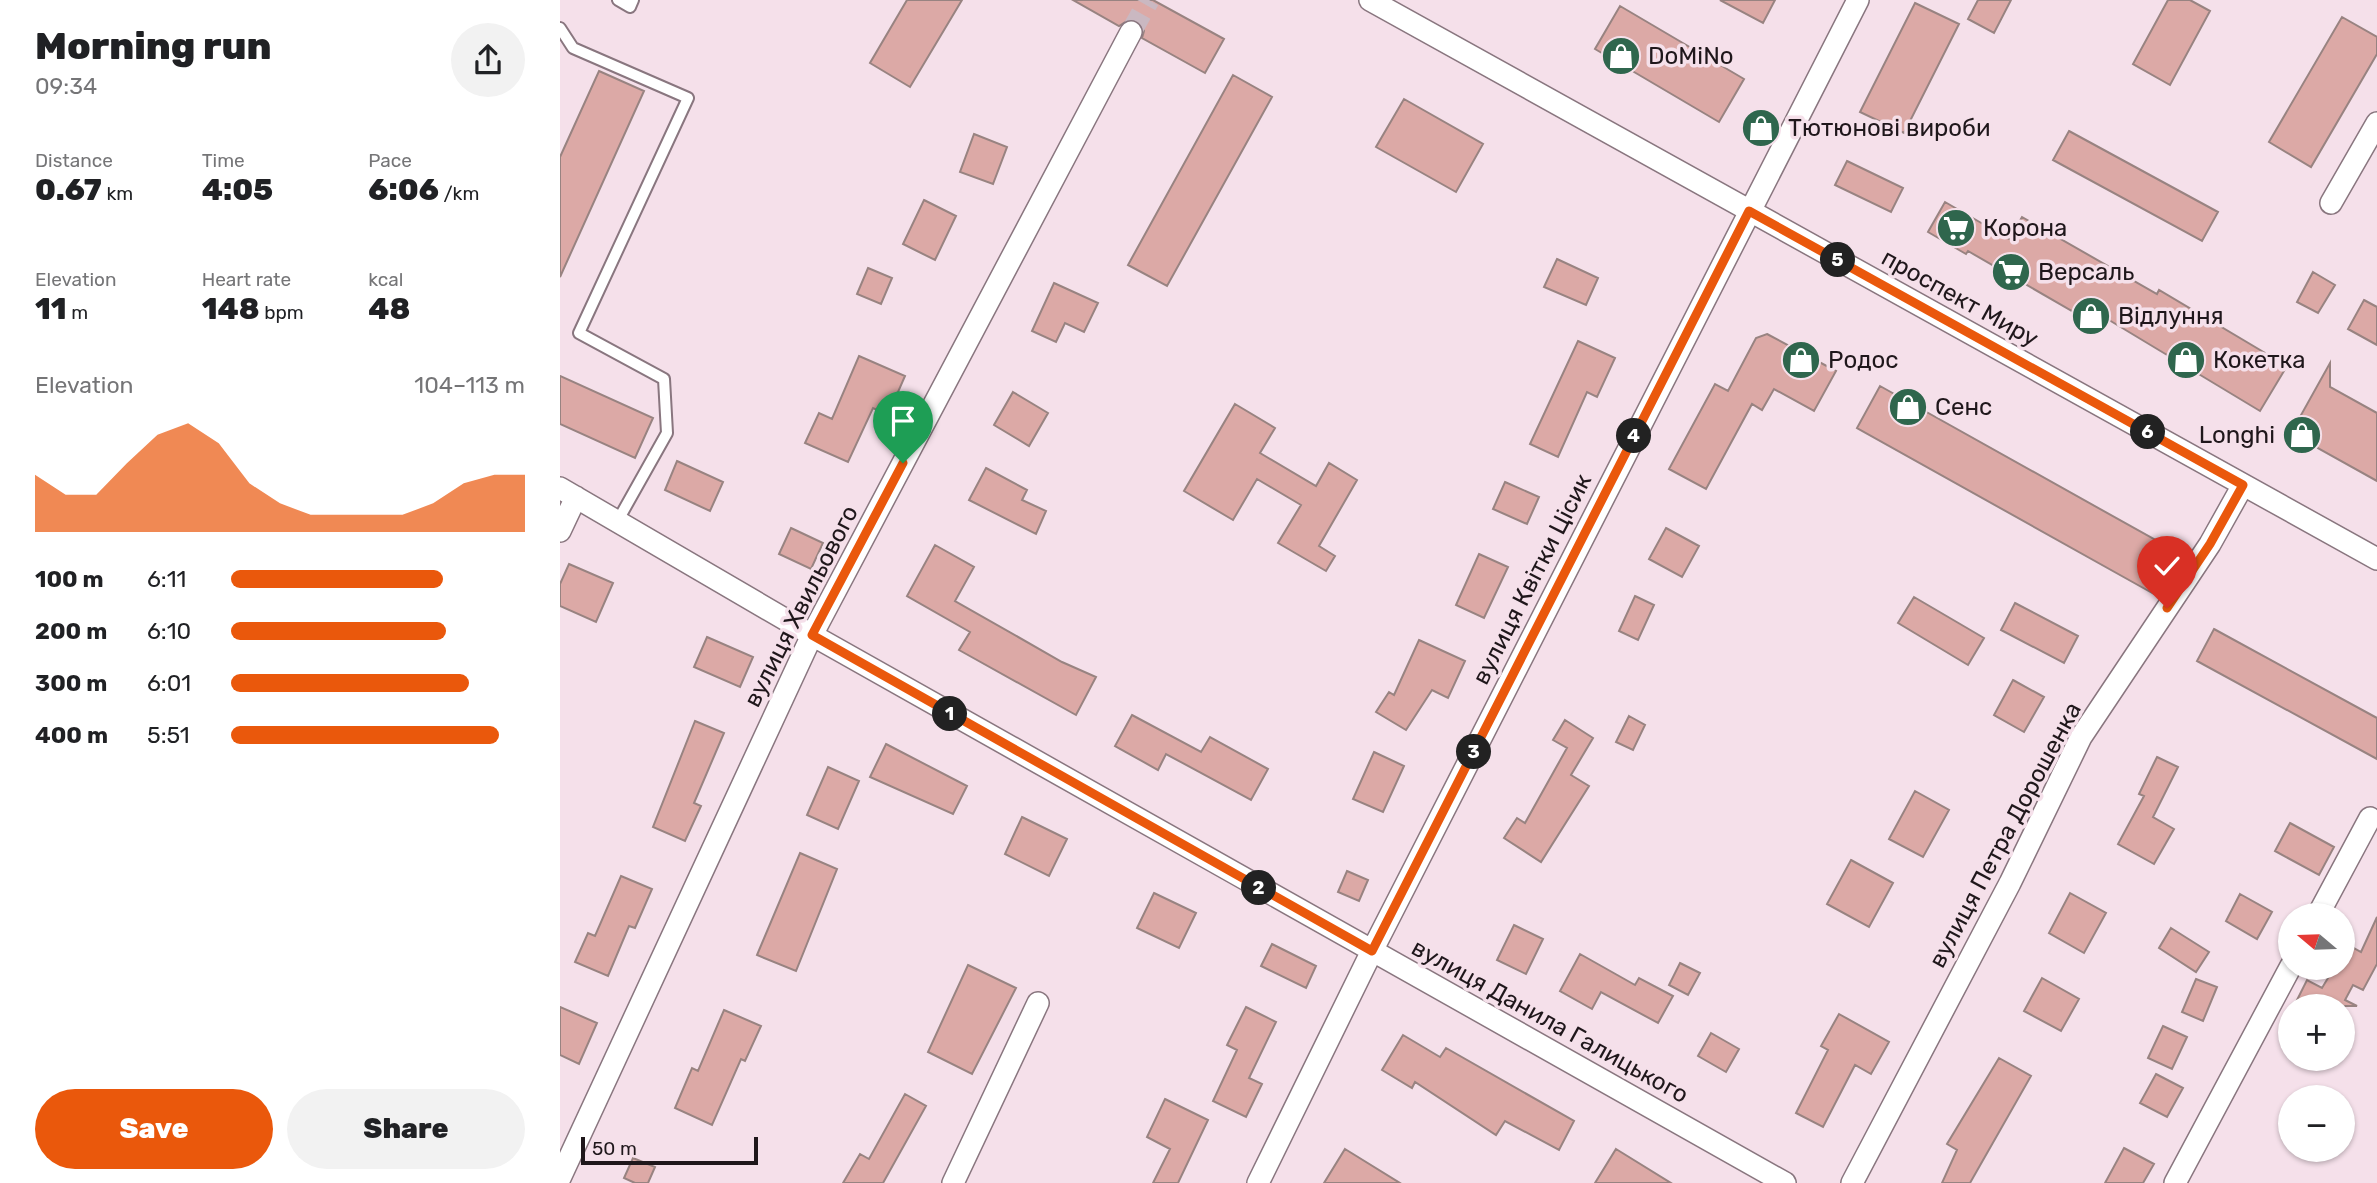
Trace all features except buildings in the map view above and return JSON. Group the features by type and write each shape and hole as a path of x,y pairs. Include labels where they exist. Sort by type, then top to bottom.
{"street":[{"name":"проспект Миру","path":"1370,0 2377,559"},
{"name":"вулиця Квітки Цісик","path":"1258,1183 1372,951 1858,0"},
{"name":"вулиця Хвильового","path":"560,1178 812,635 1131,32"},
{"path":"2331,204 2377,123"},
{"name":"вулиця Петра Дорошенка","path":"1852,1183 2010,883 2081,737 2210,544 2243,485"},
{"name":"вулиця Данила Галицького","path":"568,492 812,635 1786,1183"},
{"path":"560,531 568,492"},
{"path":"2324,903 2370,818"},
{"path":"2175,1183 2284,980"},
{"path":"953,1183 1038,1003"}],"lane":[{"path":"618,0 630,7 633,0"},
{"path":"560,28 573,47 688,98 579,333 664,379 667,433 618,522"}],"tunnel":[{"path":"1131,32 1149,0"}],"place":[{"name":"DoMiNo","path":"1621,56"},
{"name":"Тютюнові вироби","path":"1761,128"},
{"name":"Корона","path":"1956,228"},
{"name":"Версаль","path":"2011,272"},
{"name":"Відлуння","path":"2091,316"},
{"name":"Родос","path":"1801,360"},
{"name":"Кокетка","path":"2186,360"},
{"name":"Сенс","path":"1908,407"},
{"name":"Longhi","path":"2302,435"}],"route":[{"path":"903,463 812,635 1372,951 1749,211 2243,485 2210,544 2167,608"}]}
